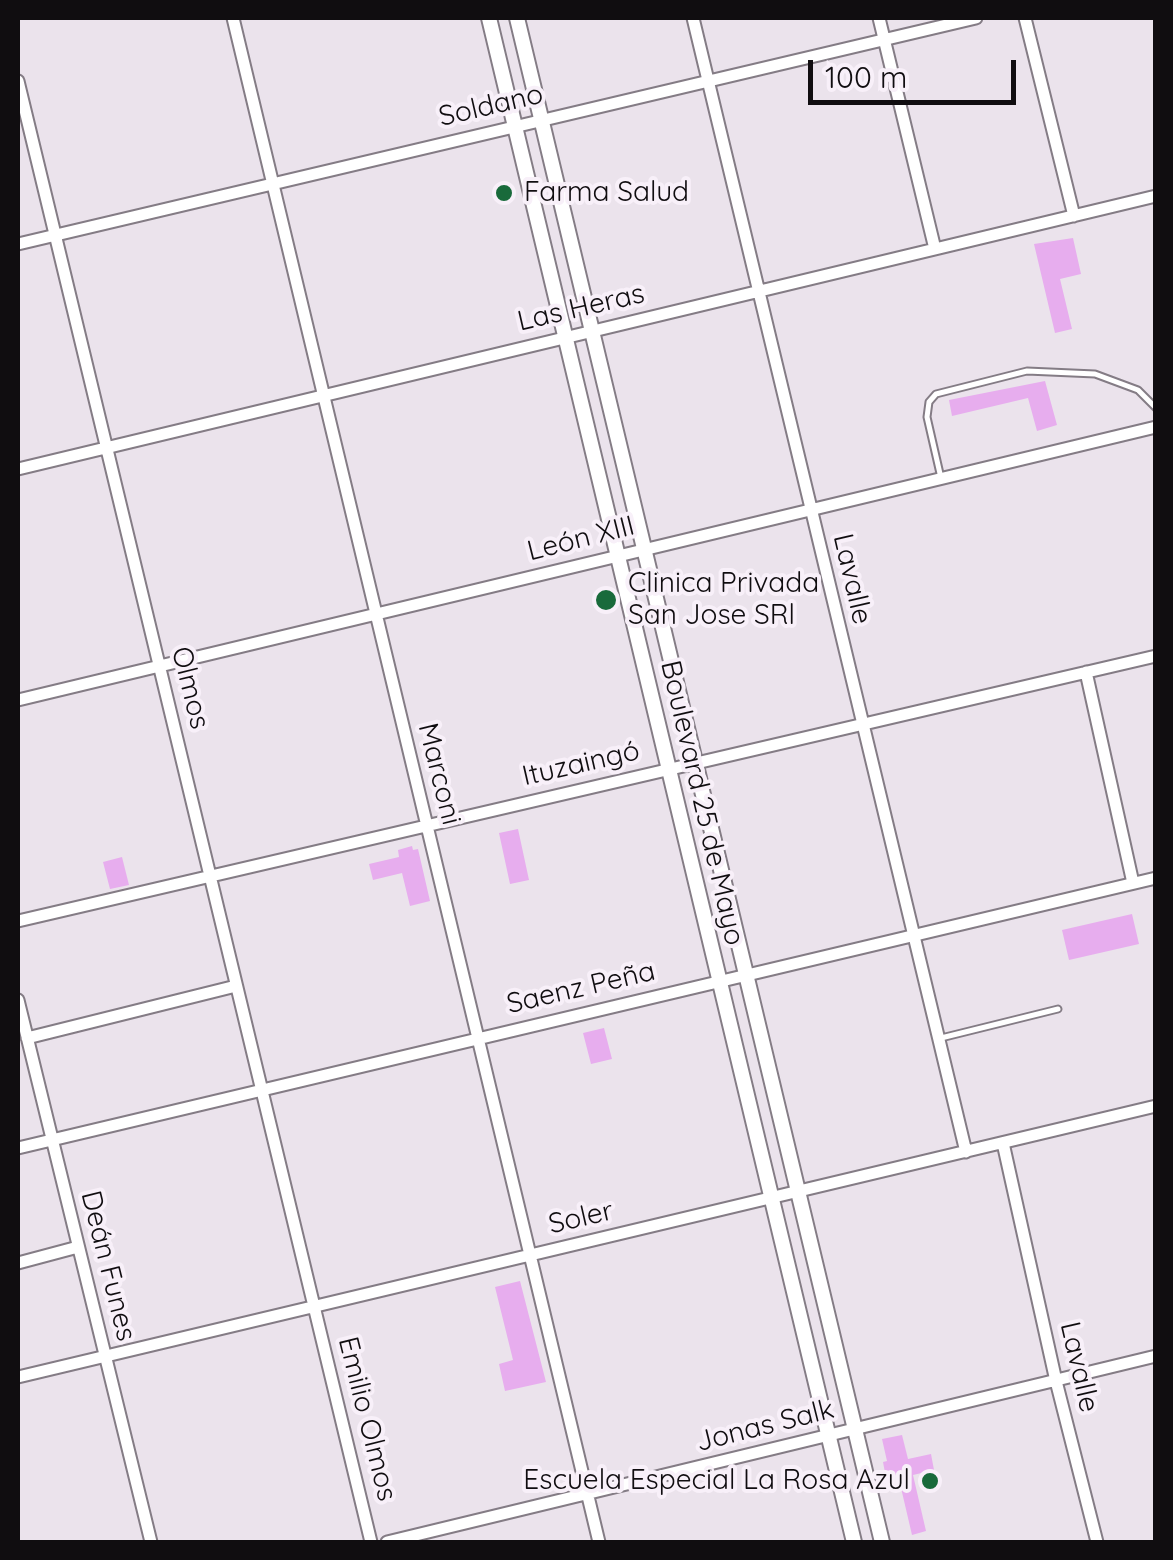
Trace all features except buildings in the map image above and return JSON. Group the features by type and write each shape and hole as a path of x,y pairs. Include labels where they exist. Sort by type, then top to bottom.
{"street":[{"name":"Marconi","path":"233,18 599,1542"},
{"name":"Boulevard 25 de Mayo","path":"488,18 854,1542"},
{"name":"Boulevard 25 de Mayo","path":"518,18 882,1542"},
{"name":"Lavalle","path":"693,18 966,1152"},
{"path":"880,18 935,249"},
{"name":"Soldano","path":"18,244 976,18"},
{"path":"1025,18 1074,216"},
{"name":"Olmos","path":"18,81 314,1307"},
{"name":"Las Heras","path":"18,469 1156,196"},
{"name":"León XIII","path":"18,700 1156,427"},
{"name":"Ituzaingó","path":"18,921 1156,656"},
{"path":"1086,672 1133,883"},
{"name":"Saenz Peña","path":"18,1148 1156,878"},
{"path":"27,1038 236,986"},
{"name":"Deán Funes","path":"18,1000 151,1542"},
{"name":"Soler","path":"18,1378 1156,1106"},
{"name":"Lavalle","path":"1003,1143 1097,1542"},
{"path":"18,1263 78,1248"},
{"name":"Emilio Olmos","path":"314,1307 371,1542"},
{"name":"Jonas Salk","path":"387,1542 1156,1356"}],"lane":[{"path":"941,478 927,417 928,402 936,394 1026,371 1095,374 1138,390 1156,408"},
{"path":"938,1038 1058,1009"}],"place":[{"name":"Farma Salud","path":"504,193"},
{"name":"Clinica Privada San Jose SRl","path":"606,600"},
{"name":"Escuela Especial La Rosa Azul","path":"930,1481"}]}
